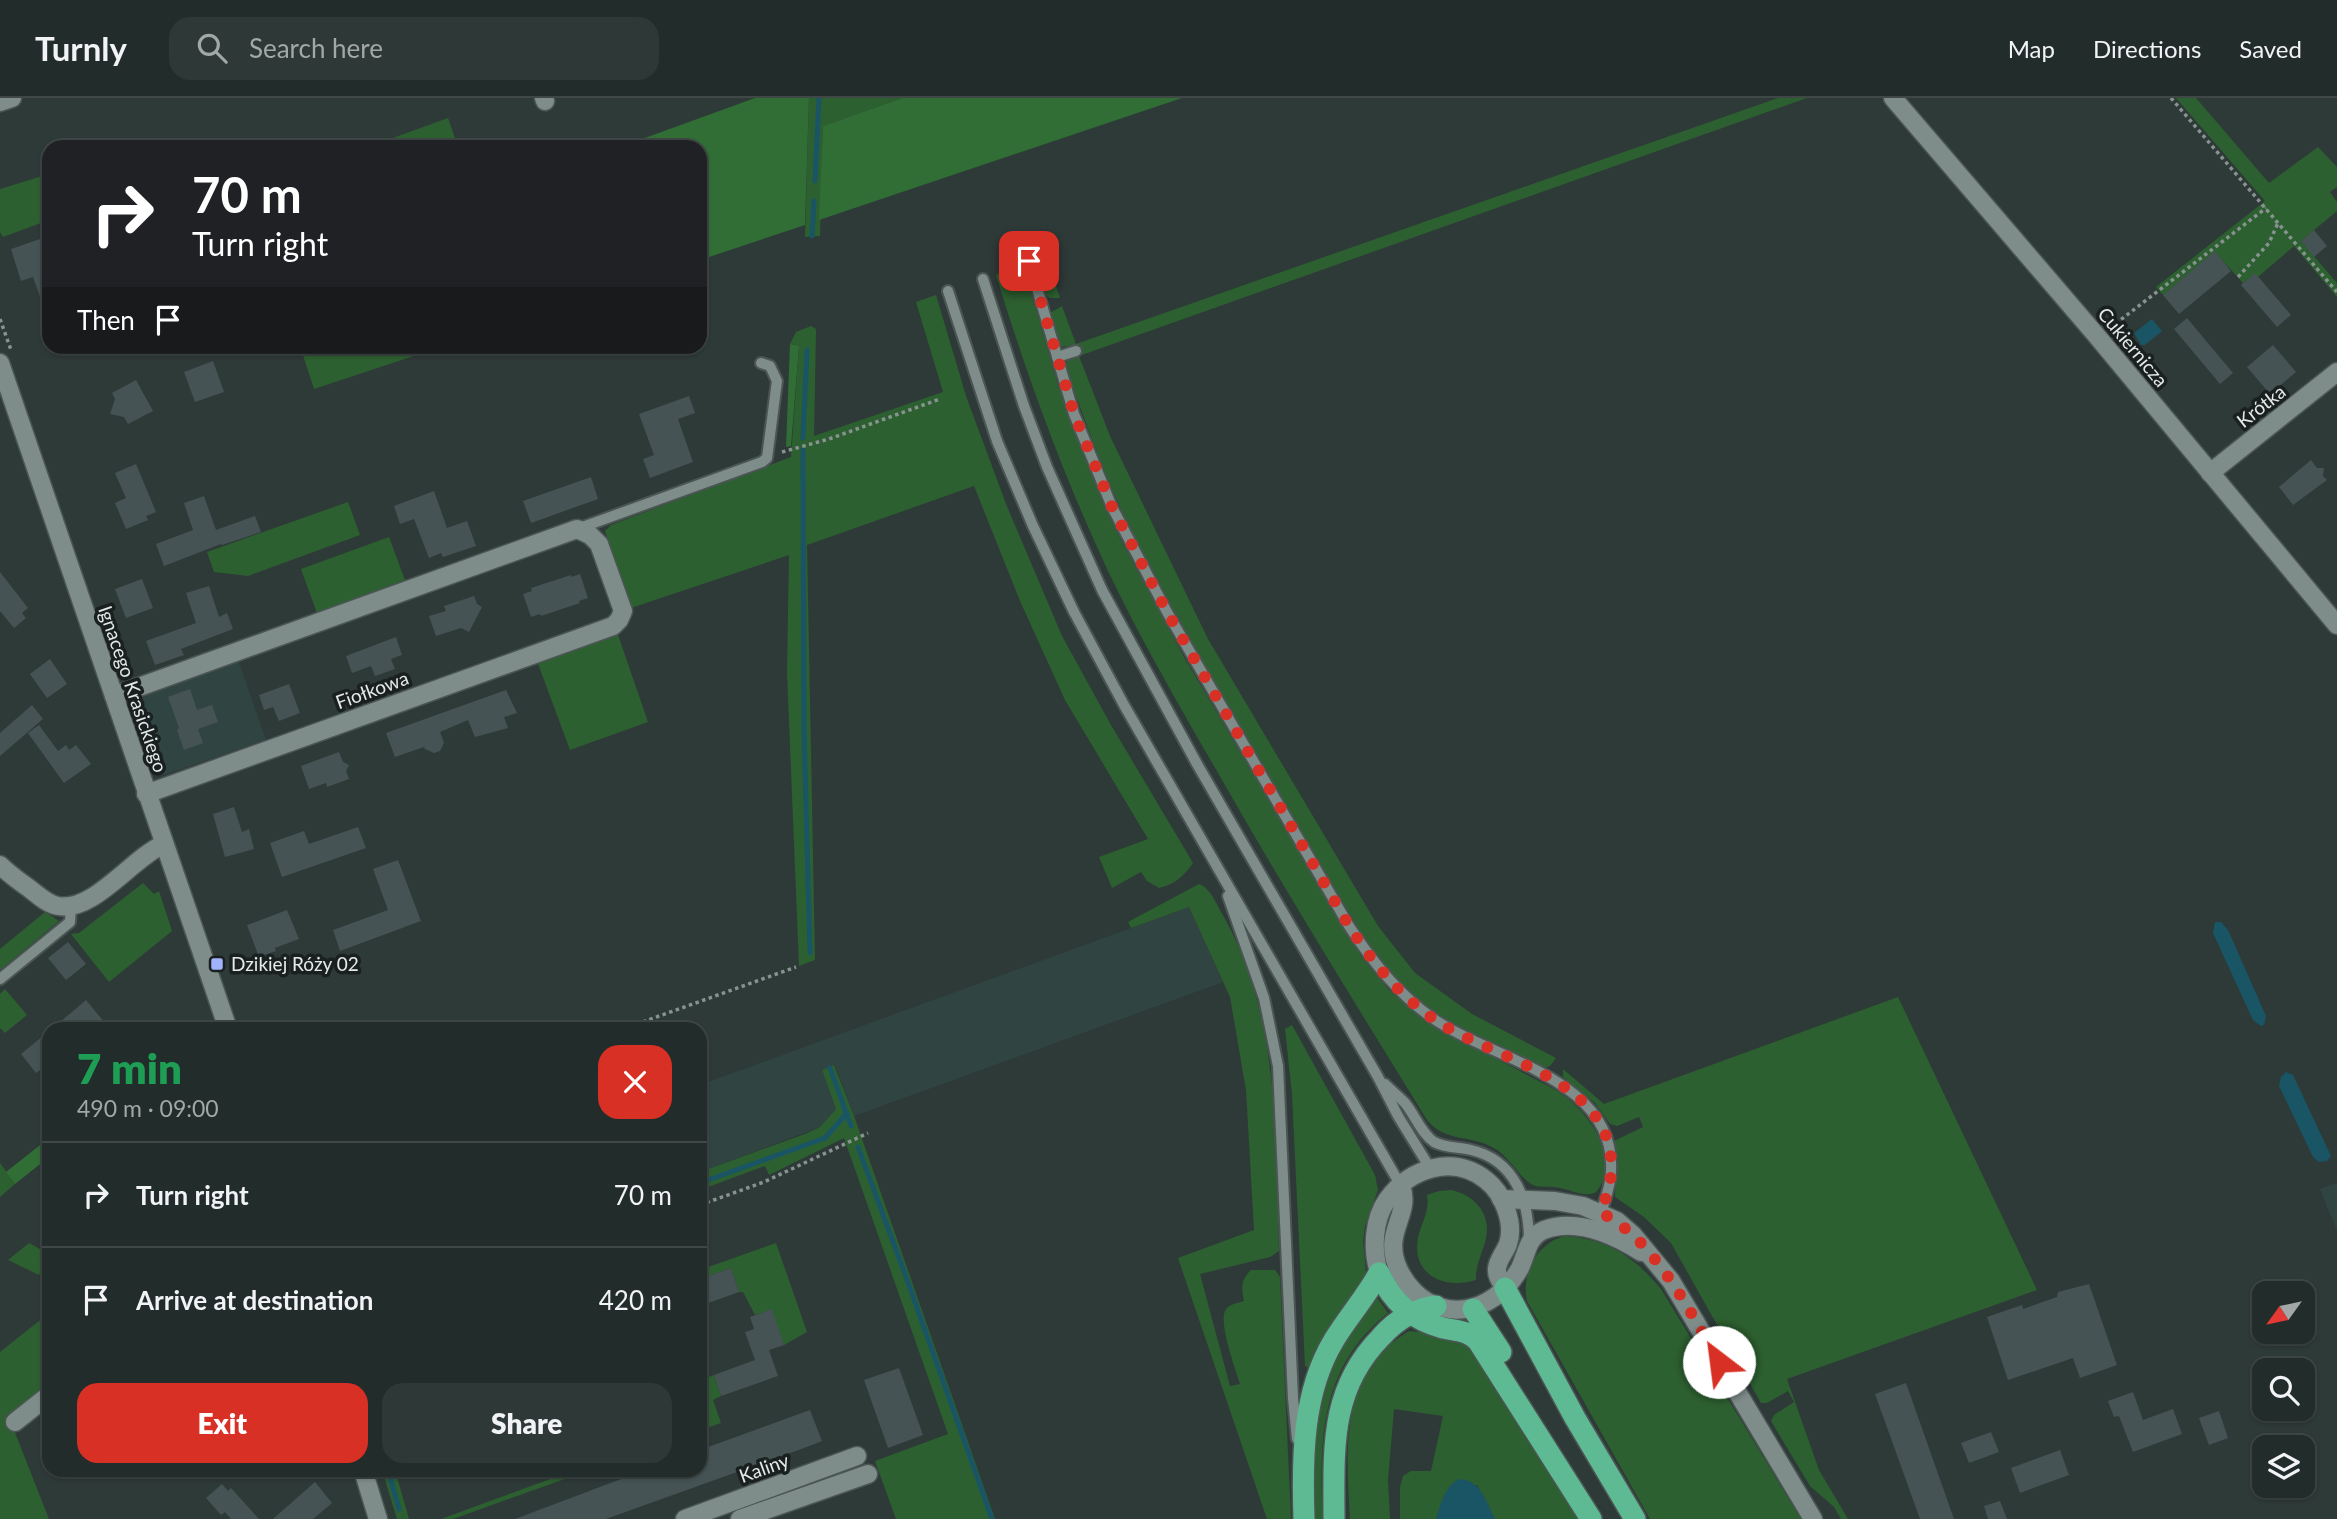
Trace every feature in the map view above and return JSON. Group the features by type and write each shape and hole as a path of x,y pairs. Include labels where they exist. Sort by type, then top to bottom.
{"highway":[{"path":"1304,1519 1303,1472 1311,1396 1333,1341 1379,1273 1387,1289 1408,1314 1430,1324 1466,1331 1478,1341 1591,1519"},
{"path":"1505,1288 1575,1418 1635,1519"},
{"path":"1334,1519 1335,1439 1344,1394 1368,1350 1385,1332 1419,1308 1436,1306"},
{"path":"1473,1309 1546,1424 1599,1519"}],"street":[{"path":"0,102 12,98"},
{"name":"Cukiernicza","path":"1894,98 2096,335 2337,625"},
{"name":"Ignacego Krasickiego","path":"0,363 226,1022"},
{"name":"Krótka","path":"2210,472 2337,372"},
{"path":"114,696 577,529"},
{"name":"Fiołkowa","path":"146,794 613,626 623,611 599,544 577,529"},
{"path":"0,865 47,902 58,906 71,906 94,896 140,858 164,844"},
{"path":"1379,1273 1374,1250 1378,1221 1386,1201 1414,1175 1430,1168 1451,1166 1473,1172 1489,1182 1501,1199 1509,1226 1508,1242 1497,1269 1498,1277 1505,1288"},
{"path":"1401,1186 1405,1200 1392,1241 1396,1261 1399,1271 1413,1290 1436,1306 1473,1309 1490,1301 1518,1271 1529,1241 1545,1230 1578,1227 1610,1235 1653,1259"},
{"path":"1501,1199 1576,1204 1601,1213 1626,1228 1671,1281 1813,1519"},
{"path":"15,1422 42,1401"},
{"name":"Kaliny","path":"685,1519 857,1456"},
{"name":"Kaliny","path":"740,1519 868,1474"},
{"path":"365,1477 378,1519"}],"lane":[{"path":"1029,261 1074,414 1091,461 1136,556 1361,944 1396,987 1432,1018 1460,1035 1551,1078 1584,1103 1596,1117 1607,1138 1611,1157 1611,1180 1601,1213"},
{"path":"983,279 1033,431 1102,590 1178,729 1430,1168"},
{"path":"948,292 997,441 1033,526 1098,659 1401,1186"},
{"path":"1057,357 1076,351"},
{"path":"577,529 767,458 777,381 770,366 761,363"},
{"path":"1216,864 1264,998 1278,1066 1293,1398 1303,1472"},
{"path":"0,979 69,922 71,906"},
{"path":"1378,1077 1404,1103 1428,1136 1439,1144 1481,1153 1500,1164 1514,1181 1524,1200 1529,1219 1529,1241"}],"path":[{"path":"2171,98 2337,292"},
{"path":"2096,335 2105,331 2266,208"},
{"path":"2238,277 2269,243 2278,223"},
{"path":"767,458 940,399"},
{"path":"643,1022 796,967"},
{"path":"707,1202 764,1182 868,1133"}],"shaded area":[{"path":"238,660 266,740 163,775 136,699"},
{"path":"1189,907 1223,982 854,1116 835,1065 822,1070 836,1109 820,1127 707,1169 707,1082"},
{"path":"2337,1183 2337,1231 2320,1189"}],"green space":[{"path":"755,98 809,98 805,225 707,258 707,140 639,140"},
{"path":"809,98 902,98 823,126 820,236 805,237"},
{"path":"902,98 1182,98 819,220 823,126"},
{"path":"1778,98 1807,98 1079,356 1075,345 1060,347 1050,313 1062,306 1076,344"},
{"path":"2176,98 2196,98 2269,183 2318,147 2337,167 2337,187 2330,192 2337,202 2337,211 2301,241 2337,283 2337,297 2294,246 2258,277 2255,274 2243,283 2215,252 2163,295 2156,287 2265,201"},
{"path":"448,118 456,140 387,140"},
{"path":"42,176 42,223 3,237 0,232 0,189"},
{"path":"1045,254 1060,298 1050,298 1044,294 1034,258"},
{"path":"1023,265 1058,385 1099,492 1120,538 1184,657 1361,956 1389,990 1425,1021 1554,1089 1578,1108 1598,1134 1604,1149 1604,1179 1596,1192 1583,1194 1557,1187 1533,1185 1494,1148 1442,1132 1427,1120 1240,811 1159,670 1108,571 1047,425 996,275"},
{"path":"936,295 966,396 1006,504 1062,636 1193,863 1179,879 1164,887 1159,888 1147,881 1141,872 1112,888 1099,857 1148,839 1065,700 1020,601 974,486 807,545 815,960 799,966 787,672 789,555 631,608 605,531 611,525 791,457 799,346 790,344 796,332 811,326 816,329 814,436 943,392 916,302"},
{"path":"790,344 799,346 791,446 786,447"},
{"path":"303,354 420,354 314,389"},
{"path":"1079,356 1110,436 1208,639 1378,926 1415,973 1472,1014 1556,1058 1550,1066 1543,1069 1511,1055 1463,1031 1434,1012 1405,988 1366,941 1217,691 1134,537 1106,474 1065,365 1068,360"},
{"path":"348,502 360,535 248,576 214,572 207,552"},
{"path":"389,537 406,583 318,616 301,569"},
{"path":"617,632 648,722 570,750 537,661"},
{"path":"143,883 154,894 159,891 172,931 109,982 71,934 79,933"},
{"path":"1199,884 1207,889 1224,917 1256,996 1265,1038 1275,1123 1279,1251 1270,1257 1200,1274 1230,1386 1240,1384 1226,1336 1225,1311 1231,1305 1244,1301 1243,1284 1251,1270 1275,1270 1280,1277 1291,1519 1267,1519 1178,1258 1254,1230 1246,1090 1230,997 1189,907 1131,928 1128,922"},
{"path":"45,912 59,921 0,970 0,949"},
{"path":"5,989 27,1015 5,1033 0,1028 0,994"},
{"path":"1898,997 2037,1290 1787,1379 1819,1470 1848,1519 1841,1519 1834,1507 1810,1486 1771,1421 1774,1415 1794,1402 1788,1391 1767,1403 1761,1403 1671,1243 1644,1217 1615,1197 1617,1157 1614,1141 1643,1127 1639,1117 1617,1126 1610,1124 1595,1103 1563,1077 1563,1069 1604,1104"},
{"path":"1292,1025 1375,1175 1378,1190 1365,1226 1363,1241 1366,1273 1361,1287 1323,1338 1309,1368 1305,1366 1292,1094 1285,1029"},
{"path":"834,1065 854,1116 995,1519 896,1519 875,1461 948,1434 844,1138 769,1175 765,1166 707,1187 707,1169 820,1127 836,1109 822,1070"},
{"path":"42,1144 42,1163 15,1184 6,1172"},
{"path":"0,1163 15,1184 0,1197"},
{"path":"1451,1190 1476,1203 1486,1221 1486,1236 1476,1280 1464,1283 1442,1281 1433,1277 1420,1262 1417,1251 1427,1207 1427,1195"},
{"path":"1566,1236 1595,1241 1619,1252 1640,1267 1661,1289 1801,1519 1650,1519 1527,1301 1526,1280 1533,1260 1547,1245"},
{"path":"29,1243 42,1250 42,1270 39,1275 8,1260"},
{"path":"776,1243 807,1332 784,1345 771,1310 755,1315 743,1292 739,1292 731,1268 707,1277 707,1268"},
{"path":"1376,1296 1388,1313 1366,1334 1349,1357 1336,1381 1328,1406 1322,1461 1323,1519 1314,1519 1314,1454 1323,1391 1338,1349"},
{"path":"42,1319 42,1388 8,1415 49,1519 0,1519 0,1352"},
{"path":"1409,1331 1451,1338 1473,1350 1578,1519 1495,1519 1477,1485 1444,1496 1436,1519 1400,1519 1400,1487 1403,1476 1411,1471 1431,1471 1443,1416 1394,1409 1388,1480 1390,1519 1350,1519 1348,1440 1359,1390 1370,1368 1386,1348"},
{"path":"714,1375 721,1396 713,1400 721,1423 707,1428 707,1378"},
{"path":"384,1477 397,1477 409,1519 397,1519"},
{"path":"556,1477 570,1477 453,1519 441,1519"}],"water":[{"path":"2152,319 2162,331 2145,345 2141,345 2134,333"},
{"path":"2215,922 2221,922 2228,930 2266,1016 2264,1025 2261,1026 2253,1020 2213,933"},
{"path":"2286,1072 2293,1075 2331,1156 2327,1161 2319,1162 2313,1157 2279,1086 2281,1077"},
{"path":"1459,1479 1478,1487 1495,1519 1436,1519 1446,1491"}],"building":[{"path":"2314,230 2327,246 2314,257 2301,241"},
{"path":"42,238 42,302 33,277 21,281 11,249"},
{"path":"2215,251 2231,271 2179,314 2163,295"},
{"path":"2255,273 2291,315 2277,327 2241,285"},
{"path":"2187,318 2233,373 2220,384 2174,329"},
{"path":"2273,345 2296,372 2270,394 2247,367"},
{"path":"213,361 224,392 195,402 184,372"},
{"path":"136,380 153,411 128,424 124,417 110,414 115,399 112,393"},
{"path":"689,396 695,413 678,419 693,462 650,478 643,459 654,455 639,414"},
{"path":"2311,460 2317,468 2324,468 2323,476 2327,480 2293,505 2279,487"},
{"path":"136,464 156,512 146,516 148,520 126,529 115,503 126,498 115,473"},
{"path":"591,477 598,499 531,523 523,501"},
{"path":"434,491 447,528 467,521 476,546 443,557 441,553 429,558 414,519 400,524 394,506"},
{"path":"204,496 216,530 255,516 261,532 164,566 156,544 193,530 184,503"},
{"path":"0,572 28,608 22,613 26,618 14,628 0,611"},
{"path":"580,574 588,598 541,616 531,617 523,594 532,591 531,588"},
{"path":"142,579 153,608 126,618 115,589"},
{"path":"209,586 219,617 227,613 233,629 181,649 184,655 155,665 146,641 196,623 186,593"},
{"path":"474,596 477,604 482,607 469,632 461,628 436,636 429,616 446,611 444,606"},
{"path":"396,637 402,655 391,659 395,669 375,676 371,666 352,673 346,656"},
{"path":"50,659 67,684 47,698 30,674"},
{"path":"289,684 300,713 279,721 273,707 264,710 259,695"},
{"path":"190,689 197,710 212,705 218,722 198,729 203,743 184,750 168,697"},
{"path":"506,690 517,713 504,717 508,728 475,737 468,720 440,732 444,743 440,751 434,753 424,747 395,757 386,733"},
{"path":"32,705 43,719 0,756 0,733"},
{"path":"39,725 58,751 66,745 69,750 76,745 91,764 64,783 28,733"},
{"path":"339,752 343,762 349,765 346,771 349,779 327,787 326,783 309,789 301,766"},
{"path":"234,807 242,832 249,829 254,849 225,857 213,814"},
{"path":"358,827 366,848 282,877 270,843 304,831 309,844"},
{"path":"398,860 421,921 340,951 333,930 388,910 373,869"},
{"path":"287,910 299,939 259,957 247,925"},
{"path":"68,942 86,964 66,980 48,958"},
{"path":"86,1000 104,1022 60,1022"},
{"path":"42,1037 42,1068 36,1073 21,1054"},
{"path":"731,1268 739,1292 707,1303 707,1277"},
{"path":"2089,1284 2117,1365 2080,1378 2073,1358 2008,1380 1987,1317 2022,1305 2023,1309 2057,1297 2058,1292"},
{"path":"772,1309 784,1345 769,1350 778,1376 721,1396 714,1375 755,1360 745,1332 754,1329 750,1317"},
{"path":"899,1368 923,1435 888,1448 864,1380"},
{"path":"1906,1383 1954,1519 1920,1519 1875,1394"},
{"path":"2133,1392 2143,1420 2173,1409 2182,1434 2133,1452 2119,1416 2114,1417 2108,1401"},
{"path":"810,1410 822,1441 606,1519 515,1519 626,1477 707,1477 707,1447"},
{"path":"2219,1411 2228,1438 2209,1445 2199,1418"},
{"path":"1991,1432 1999,1452 1969,1463 1961,1443"},
{"path":"2060,1450 2069,1475 2020,1493 2011,1468"},
{"path":"315,1482 332,1503 313,1519 273,1519"},
{"path":"222,1484 228,1491 231,1488 259,1519 231,1519 225,1512 221,1515 206,1498"},
{"path":"2000,1501 2007,1519 1988,1519 1984,1506"}],"waterway":[{"path":"815,181 819,98"},
{"path":"812,236 814,201"},
{"path":"803,438 807,350"},
{"path":"803,450 804,732 810,953"},
{"path":"830,1068 851,1126"},
{"path":"707,1180 825,1138 847,1113"},
{"path":"858,1147 992,1519"},
{"path":"390,1477 399,1509"}],"place":[{"name":"Dzikiej Róży 02","path":"217,964"}],"route":[{"path":"1029,261 1074,414 1112,507 1167,612 1349,926 1367,954 1396,987 1432,1018 1460,1035 1551,1078 1584,1103 1596,1117 1607,1138 1612,1170 1601,1213 1626,1228 1671,1281 1719,1362"}]}
